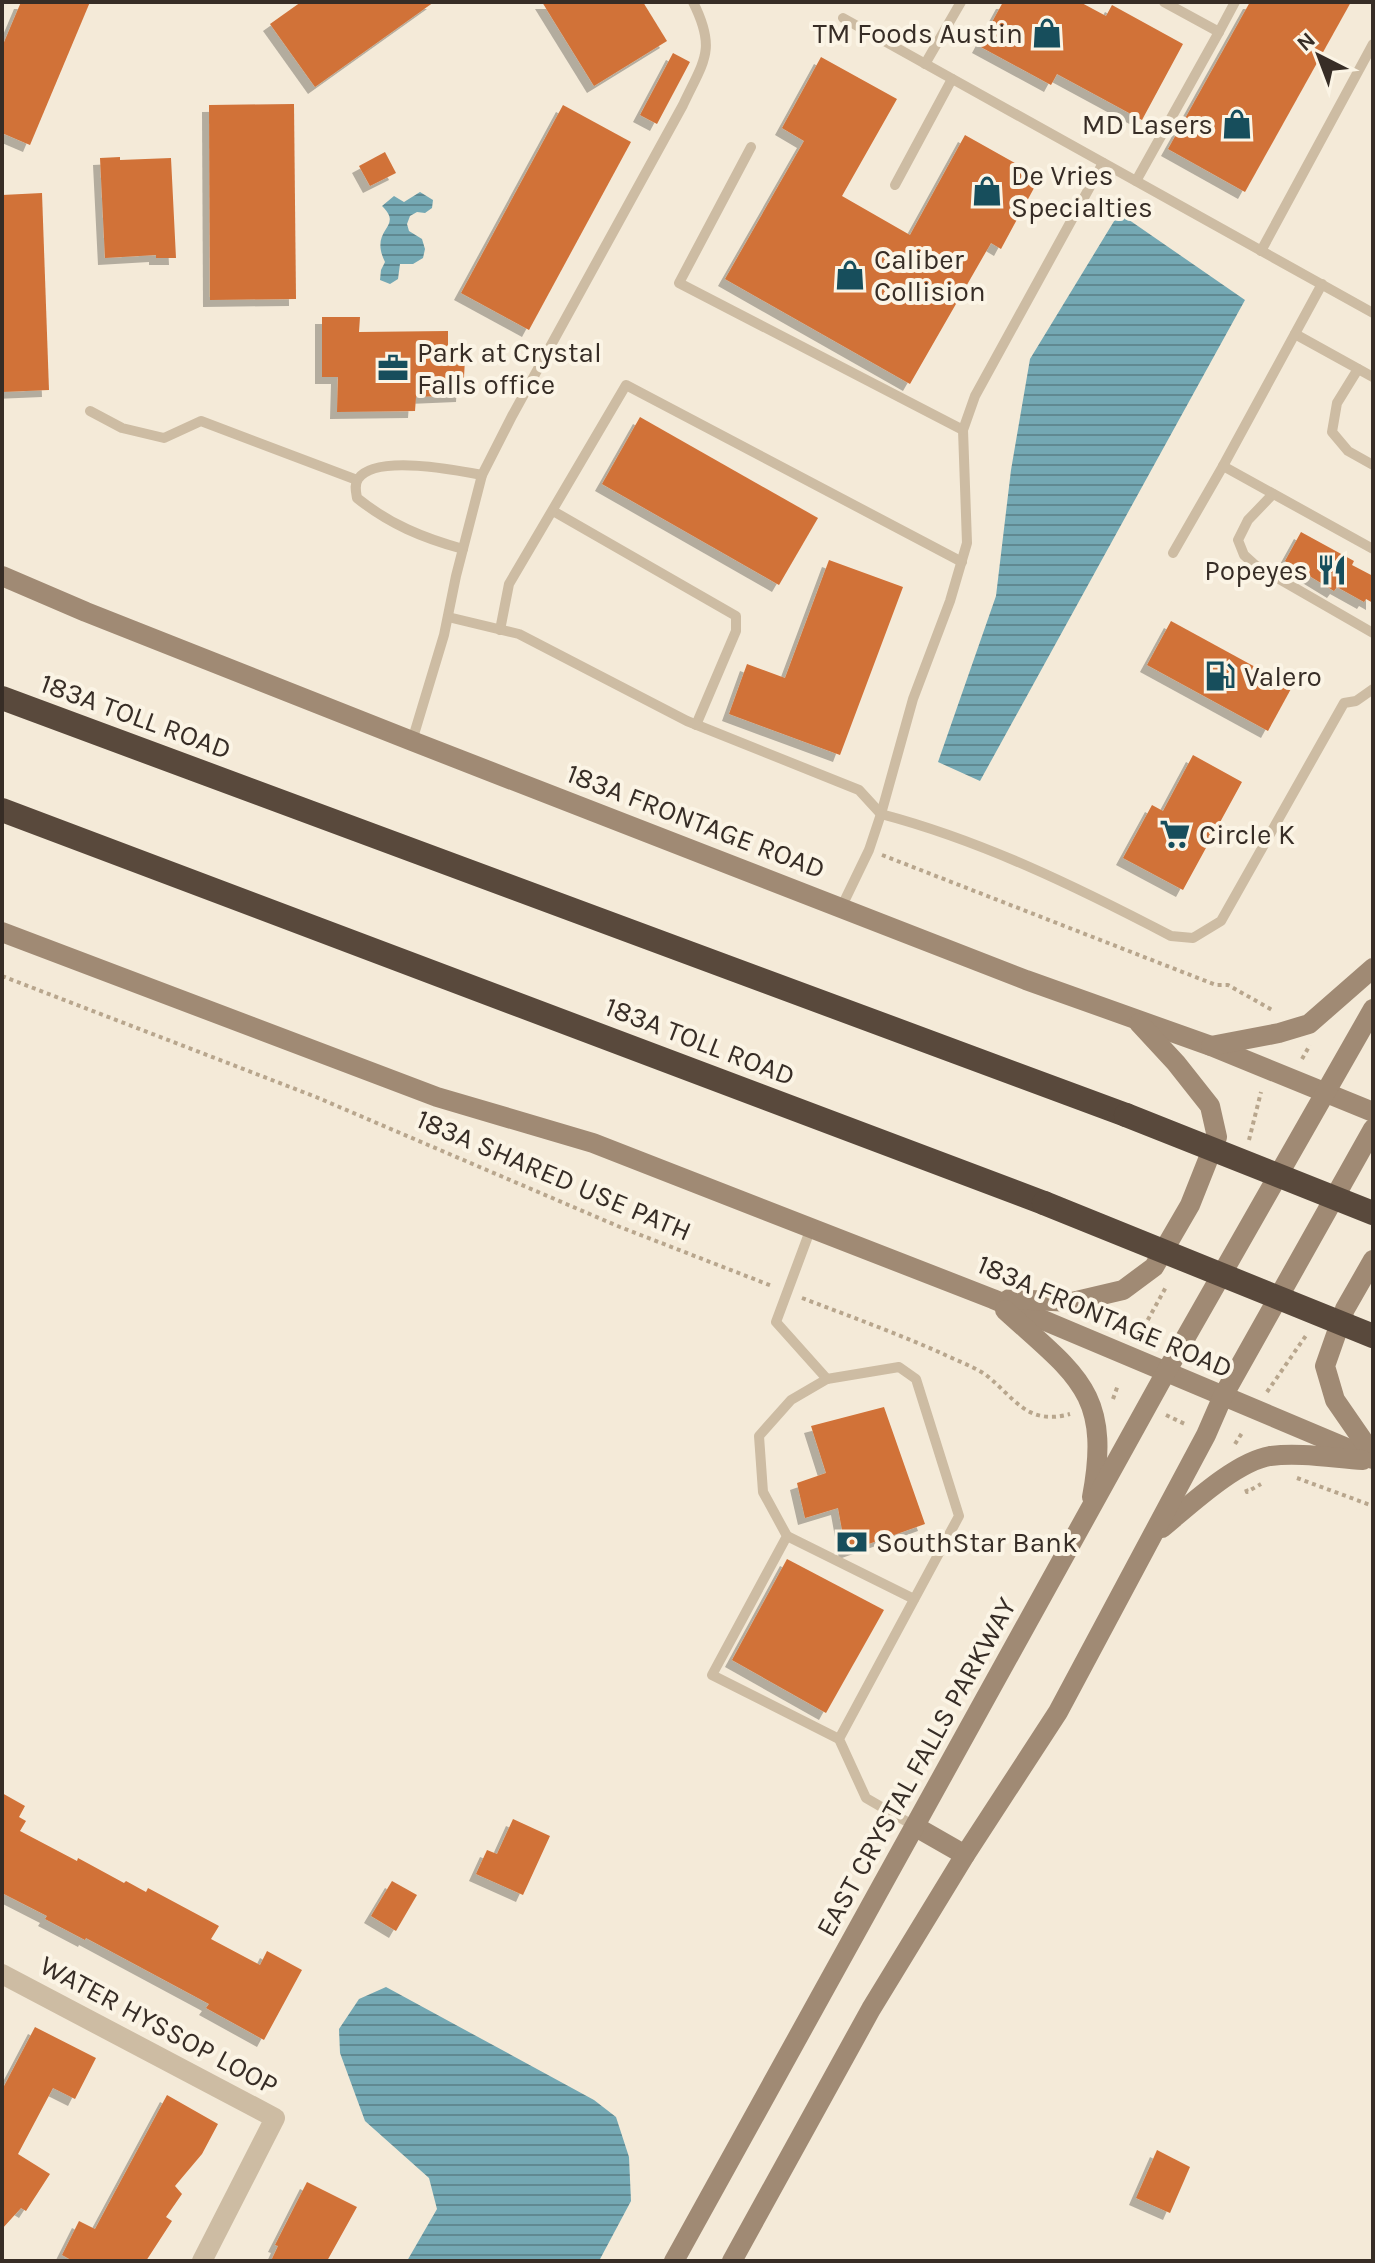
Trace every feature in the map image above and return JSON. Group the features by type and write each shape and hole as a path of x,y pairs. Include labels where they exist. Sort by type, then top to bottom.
{"highway":[{"name":"183A TOLL ROAD","path":"2,698 1126,1115 1373,1213"},
{"name":"183A TOLL ROAD","path":"2,810 1044,1203 1373,1336"}],"main road":[{"name":"183A FRONTAGE ROAD","path":"2,576 412,741 841,908 1211,1046 1373,1112"},
{"name":"183A FRONTAGE ROAD","path":"2,932 437,1097 593,1143 993,1299 1373,1458"},
{"path":"1211,1046 1309,1024 1373,968"},
{"name":"EAST CRYSTAL FALLS PARKWAY","path":"674,2261 1166,1372 1373,1009"},
{"path":"993,1299 1072,1302 1123,1290 1154,1267 1190,1205 1217,1137 1210,1106 1135,1019"},
{"path":"732,2261 871,2009 965,1855 1058,1712 1153,1536 1223,1396 1373,1129"},
{"path":"1373,1260 1345,1309 1325,1366 1335,1400 1373,1458"},
{"path":"993,1299 1080,1383 1093,1407 1098,1432 1098,1464 1088,1515"},
{"path":"1153,1536 1211,1487 1268,1456 1373,1458"},
{"path":"916,1827 965,1855"}],"street":[{"name":"WATER HYSSOP LOOP","path":"2,1974 275,2118 202,2261"}],"lane":[{"path":"412,741 448,617 482,475 706,58 706,28 693,2"},
{"path":"925,64 961,2"},
{"path":"1164,2 1219,32"},
{"path":"1136,181 1235,2"},
{"path":"843,18 1373,313"},
{"path":"1261,251 1373,44"},
{"path":"895,185 952,79"},
{"path":"751,147 679,283 963,430"},
{"path":"841,908 869,850 913,699 950,601 967,543 963,430 975,396 1103,163"},
{"path":"1173,553 1322,284"},
{"path":"1295,334 1373,377"},
{"path":"1358,369 1337,403 1332,432 1348,451 1373,465"},
{"path":"500,630 509,584 626,385 962,562"},
{"path":"90,411 122,428 164,438 201,421 357,480"},
{"path":"463,549 421,537 378,515 357,498 357,480 367,471 414,464 482,475"},
{"path":"1223,466 1373,549"},
{"path":"1273,494 1248,520 1238,540 1244,555 1255,565 1373,633"},
{"path":"553,511 736,616 736,631 696,725"},
{"path":"448,617 519,634 696,725 859,790 881,814 937,829 1059,879 1171,936 1193,938 1221,921 1344,703 1356,701 1373,689"},
{"path":"811,1228 776,1322 827,1379"},
{"path":"839,1739 959,1516 916,1379 899,1367 827,1379 791,1400 759,1436 763,1492 787,1536 914,1599"},
{"path":"787,1536 712,1675 839,1739 866,1798 916,1827"}],"path":[{"path":"869,850 1216,985 1228,985 1278,1013"},
{"name":"183A SHARED USE PATH","path":"2,976 316,1097 620,1227 910,1339 985,1374 1021,1408 1039,1417 1062,1417 1080,1412"},
{"path":"1113,1399 1118,1385"},
{"path":"1105,1403 1113,1399 1122,1401"},
{"path":"1164,1414 1180,1422"},
{"path":"1232,1450 1242,1433"},
{"path":"1295,1477 1373,1506"},
{"path":"1244,1481 1247,1492 1265,1482"}],"water":[{"path":"420,192 433,200 432,208 410,216 407,224 409,231 422,239 425,249 423,258 413,264 400,264 398,279 390,284 380,280 385,262 381,242 390,219 382,206 394,196 404,202"},
{"path":"1119,213 1245,300 980,781 938,762 996,596 1011,470 1030,359"},
{"path":"386,1987 594,2100 616,2117 629,2157 631,2201 599,2261 407,2261 437,2209 429,2178 365,2121 340,2053 339,2029 359,1999"}],"building":[{"path":"21,2 90,2 30,145 2,133 2,47"},
{"path":"301,2 434,2 315,87 270,24"},
{"path":"542,2 643,2 667,41 594,86"},
{"path":"1003,2 1080,2 1106,16 1112,5 1183,44 1142,120 1057,74 1051,85 979,46"},
{"path":"1250,2 1351,2 1245,192 1168,149"},
{"path":"673,53 690,62 657,124 640,115"},
{"path":"821,57 897,99 842,196 910,235 965,135 1040,177 1001,249 991,243 910,384 725,279 804,141 782,128"},
{"path":"294,104 296,299 210,300 209,105"},
{"path":"563,105 631,142 529,330 461,293"},
{"path":"385,152 396,173 370,186 359,166"},
{"path":"120,157 120,160 171,158 176,258 156,258 156,255 105,258 100,158"},
{"path":"42,193 49,390 2,392 2,195"},
{"name":"Park at Crystal Falls office","path":"322,317 360,317 359,332 448,331 448,359 465,359 463,395 416,397 415,411 337,412 338,377 322,377"},
{"path":"640,417 818,518 779,585 602,484"},
{"name":"Popeyes","path":"1301,532 1354,561 1352,565 1373,576 1373,603 1366,599 1364,602 1337,587 1334,591 1285,561"},
{"path":"829,560 903,587 840,755 729,714 747,664 785,678"},
{"name":"Valero","path":"1171,621 1292,687 1268,731 1147,665"},
{"name":"Circle K","path":"1193,755 1242,782 1183,890 1123,858 1152,805 1163,811"},
{"path":"884,1407 925,1524 846,1552 838,1508 805,1518 797,1483 826,1473 811,1426"},
{"path":"787,1559 884,1610 826,1713 732,1660"},
{"path":"2,1793 25,1806 19,1817 26,1821 20,1831 124,1883 126,1881 146,1892 148,1888 219,1926 211,1939 260,1965 267,1951 302,1970 264,2040 206,2008 209,2004 45,1919 47,1916 2,1893"},
{"path":"513,1819 550,1836 523,1895 476,1874 487,1850 497,1854"},
{"path":"392,1881 417,1895 396,1931 371,1916"},
{"path":"35,2027 96,2058 75,2099 53,2088 18,2154 50,2174 26,2211 21,2208 2,2229 2,2090"},
{"path":"167,2095 218,2124 202,2154 175,2186 182,2194 166,2217 172,2221 146,2261 73,2261 62,2255 79,2221 95,2229"},
{"path":"1157,2150 1190,2167 1170,2213 1136,2198"},
{"path":"307,2182 357,2207 327,2261 271,2261 278,2246 275,2245"}],"place":[{"name":"TM Foods Austin","path":"1047,33"},
{"name":"MD Lasers","path":"1237,124"},
{"name":"De Vries Specialties","path":"987,191"},
{"name":"Caliber Collision","path":"850,275"},
{"name":"Park at Crystal Falls office","path":"393,368"},
{"name":"Popeyes","path":"1332,570"},
{"name":"Valero","path":"1220,676"},
{"name":"Circle K","path":"1175,834"},
{"name":"SouthStar Bank","path":"852,1542"}]}
